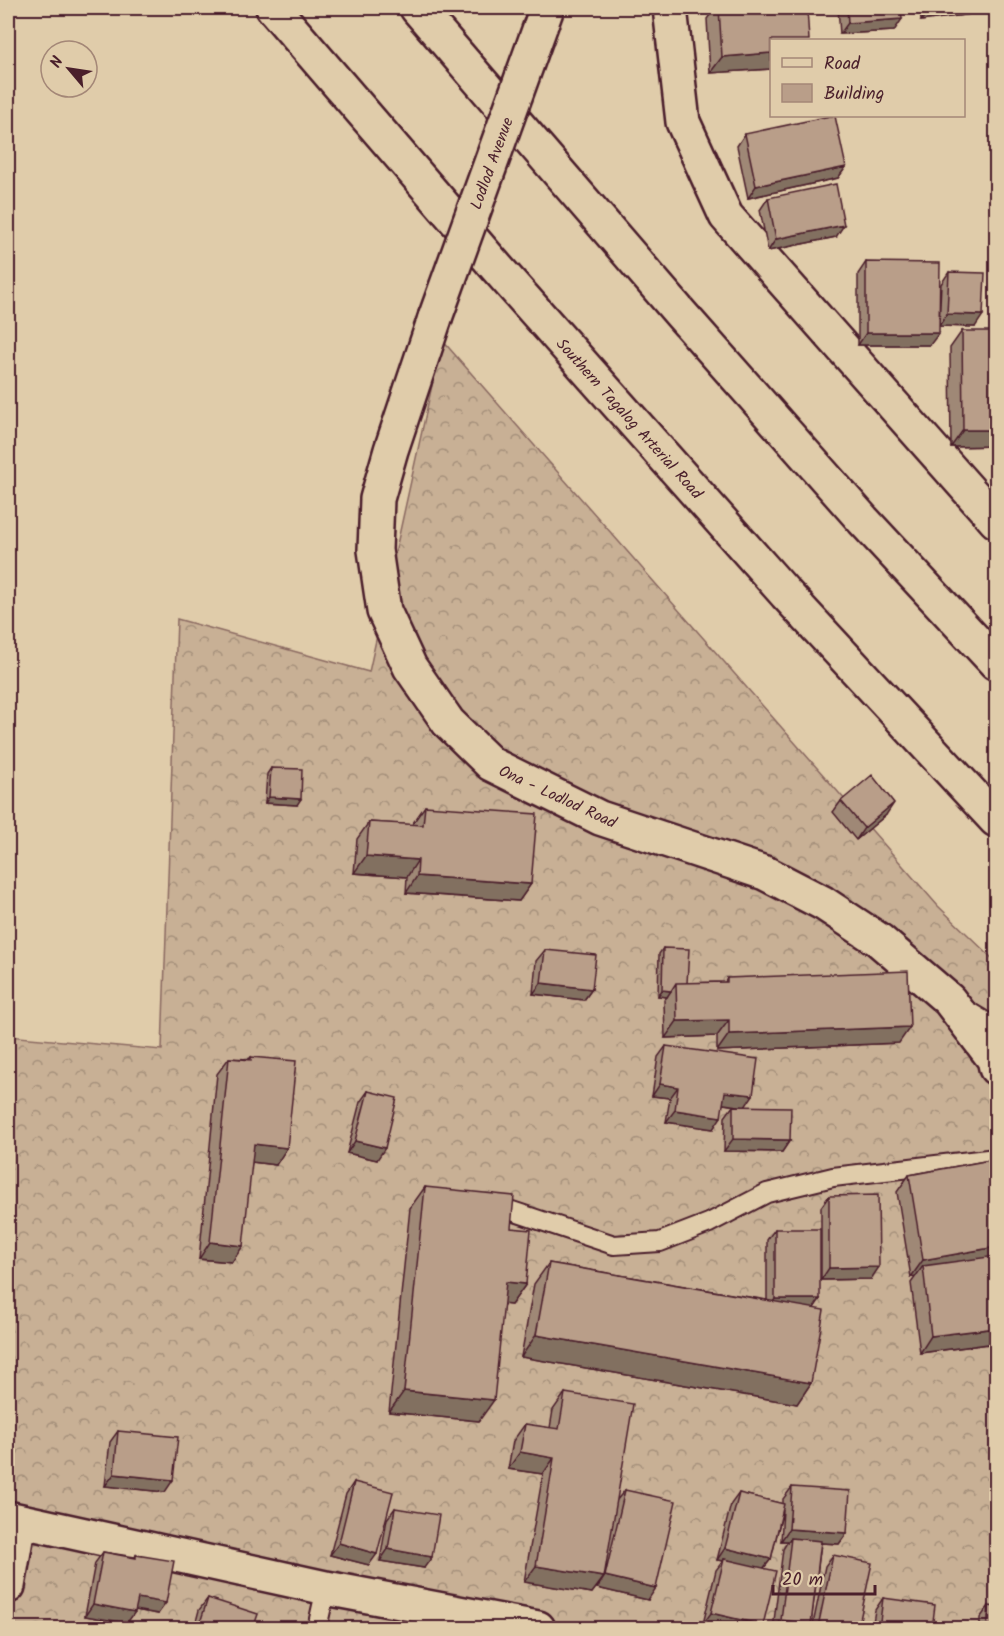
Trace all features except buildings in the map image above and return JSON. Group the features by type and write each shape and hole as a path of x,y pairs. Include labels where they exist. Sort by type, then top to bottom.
{"main road":[{"name":"Southern Tagalog Arterial Road","path":"273,8 455,219 786,594 996,820"},
{"path":"417,8 855,512 996,663"},
{"name":"Lodlod Avenue","path":"435,318 547,8"},
{"path":"670,8 683,122 726,216 996,520"},
{"name":"Ona - Lodlod Road","path":"435,318 377,499 375,550 384,611 411,667 448,722 490,764 600,818 765,873 824,903 879,940 949,1000 994,1059 996,1068"},
{"path":"8,1586 13,1520 326,1588 538,1629"}],"lane":[{"path":"949,1000 996,1028"},
{"path":"477,1200 614,1245 660,1242 709,1223 767,1193 833,1178 996,1158"},
{"path":"317,1629 326,1588"}],"green space":[{"path":"442,340 938,906 996,962 996,1628 8,1628 8,1036 162,1050 177,619 369,672"}]}
